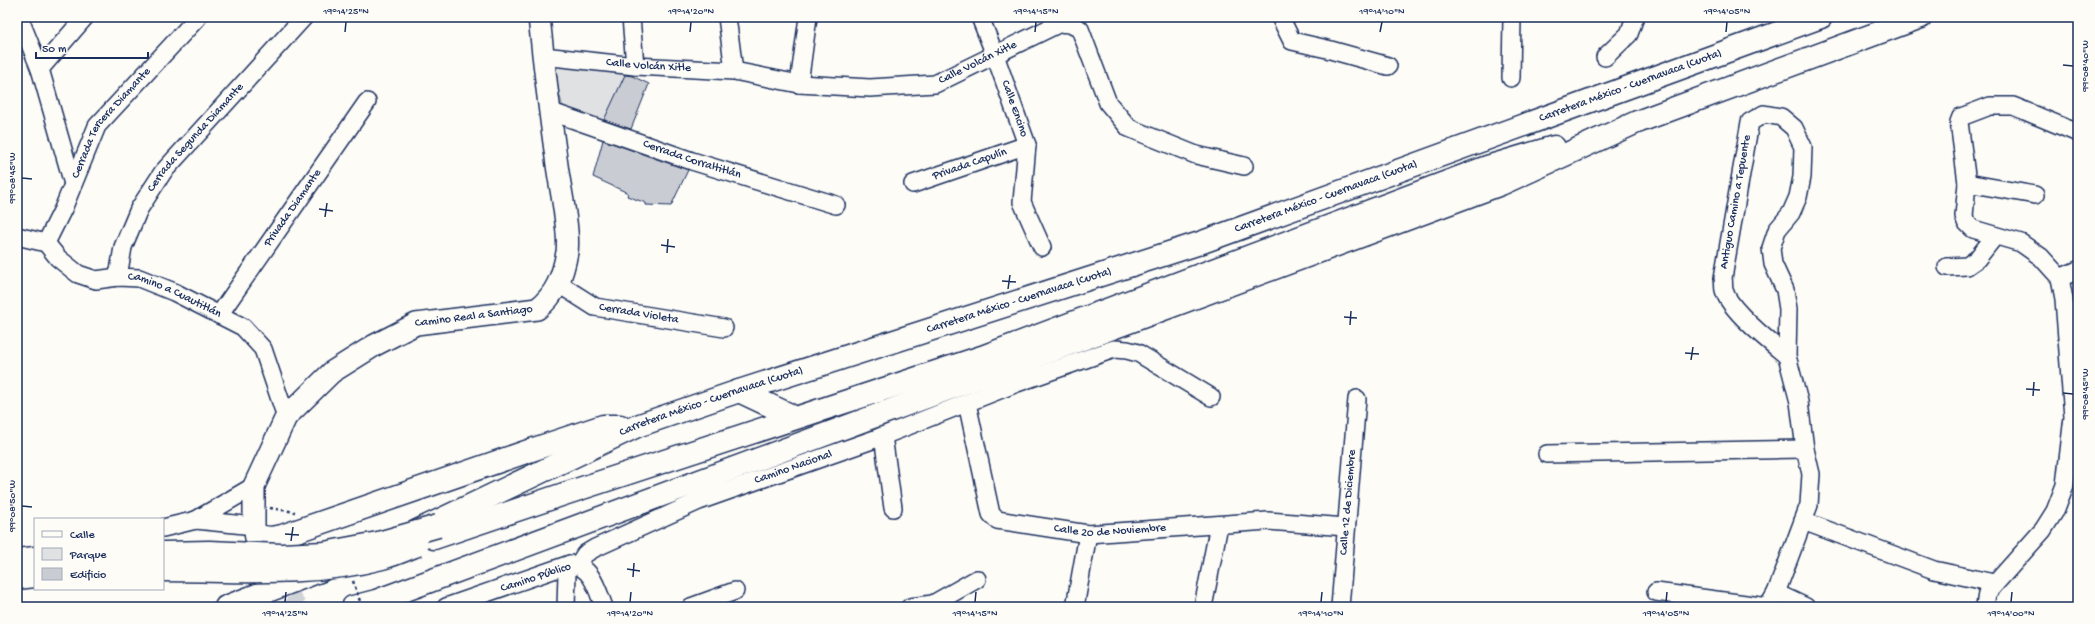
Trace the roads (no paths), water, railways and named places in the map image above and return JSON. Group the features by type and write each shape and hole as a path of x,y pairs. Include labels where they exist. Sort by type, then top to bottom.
{"highway":[{"name":"Carretera México - Cuernavaca (Cuota)","path":"226,607 374,551 637,426 739,391 1197,244 1821,17"},
{"path":"164,570 246,573 326,560 383,558 564,494 982,357 1487,167 1637,122 1922,17"},
{"path":"353,607 376,601 1500,184 1637,122"},
{"path":"164,553 209,552 282,555 326,560 617,470 970,356 1129,291 1160,274 1197,244"},
{"path":"739,391 788,414"},
{"path":"256,535 270,538 304,529 603,426 637,426"},
{"path":"17,560 34,558"},
{"path":"17,578 34,576"}],"street":[{"path":"19,17 40,69 73,184"},
{"path":"40,69 85,17"},
{"name":"Cerrada Tercera Diamante","path":"46,243 63,209 97,126 198,17"},
{"name":"Cerrada Segunda Diamante","path":"118,276 123,247 139,209 163,172 304,17"},
{"name":"Camino Real a Santiago","path":"254,486 286,417 332,372 375,345 416,324 537,309 546,303 559,284 567,251 565,217 549,111 539,17"},
{"path":"631,17 635,66"},
{"path":"728,17 734,72"},
{"path":"799,84 808,17"},
{"name":"Calle Encino","path":"980,17 995,54 1027,145 1022,202 1042,247"},
{"path":"1280,17 1292,41 1388,66"},
{"path":"1511,78 1512,17"},
{"path":"1605,57 1629,34 1635,17"},
{"name":"Calle Volcán Xitle","path":"543,56 635,66 734,72 799,84 870,88 935,84 1060,23 1070,24 1080,29 1108,103 1129,128 1196,155 1244,166"},
{"name":"Privada Diamante","path":"219,315 366,102"},
{"path":"1985,607 1987,593 1994,583 2043,530 2055,511 2065,485 2073,417 2064,299 2060,278 2041,257 2021,243 1973,229 1966,222 1964,216 1967,183 1959,122 1961,117 1990,106 2014,106 2078,133"},
{"name":"Cerrada Corraltitlán","path":"549,111 692,161 836,205"},
{"name":"Antiguo Camino a Tepuente","path":"1772,600 1809,505 1811,474 1805,449 1799,402 1787,356 1788,309 1785,290 1773,264 1771,248 1777,230 1791,213 1798,196 1802,177 1803,147 1794,128 1781,117 1764,114 1750,122 1723,278 1724,291 1730,302 1761,336 1787,356"},
{"name":"Privada Capulín","path":"913,184 1027,145"},
{"path":"1967,183 2035,195"},
{"path":"17,236 46,243"},
{"path":"1947,267 1967,266 1977,260 1995,236"},
{"name":"Camino a Cuautitlán","path":"46,243 58,258 78,274 96,280 118,276 140,278 243,327 263,349 286,417"},
{"path":"2060,278 2078,270"},
{"name":"Cerrada Violeta","path":"559,284 595,307 724,328"},
{"name":"Camino Nacional","path":"574,565 585,554 594,548 699,502 883,436 1017,383 1114,349 1138,353 1211,397"},
{"name":"Calle 12 de Diciembre","path":"1340,607 1357,399"},
{"name":"Calle 20 de Noviembre","path":"967,403 991,514 997,520 1088,534 1268,521 1346,527"},
{"path":"883,436 894,508"},
{"path":"1547,454 1805,449"},
{"path":"164,528 196,520 254,486 256,535 196,520"},
{"path":"1803,521 1934,570 1994,583"},
{"path":"1203,607 1219,525"},
{"path":"1075,607 1088,534"},
{"path":"17,570 34,564"},
{"path":"566,607 567,572 574,565"},
{"name":"Camino Público","path":"446,607 474,603 574,565 589,572 604,607"},
{"path":"910,607 933,604 977,579"},
{"path":"691,607 735,591"},
{"path":"1656,592 1772,600 1806,607"}],"tunnel":[{"path":"274,570 296,607"}]}
